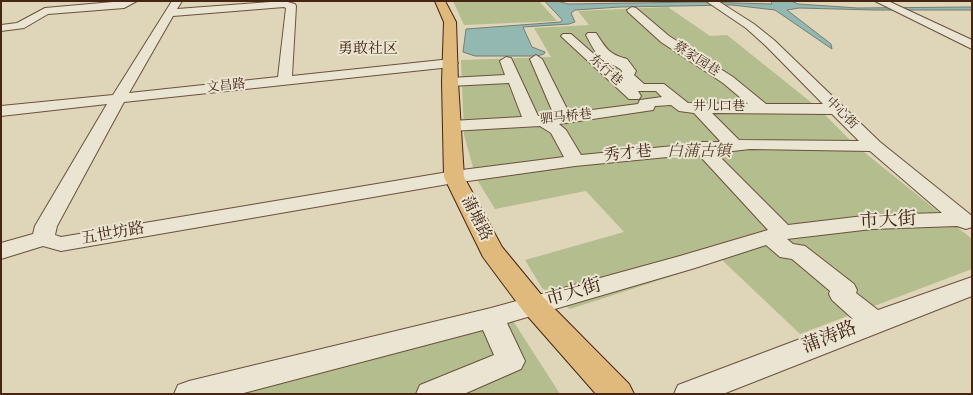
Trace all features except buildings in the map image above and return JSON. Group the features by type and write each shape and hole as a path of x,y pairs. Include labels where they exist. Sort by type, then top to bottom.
{"main road":[{"name":"蒲塘路","path":"440,1 450,22 451,126 454,178 492,251 534,305 616,394"}],"street":[{"path":"1,28 20,26 45,11 124,5 132,1"},
{"path":"880,1 972,45"},
{"path":"1,250 43,239 46,226 118,99 174,7 284,4 290,6 285,81"},
{"name":"中心街","path":"716,4 750,26 770,43 874,146 967,222"},
{"name":"蔡家园巷","path":"632,10 665,39 728,80 762,108"},
{"name":"井儿口巷","path":"592,35 596,45 616,63 622,62 629,71 627,76 641,88 659,87 684,108 836,109"},
{"name":"东行巷","path":"567,36 641,102 646,103"},
{"path":"536,60 554,98 554,101 564,117"},
{"path":"506,61 537,121 558,130 575,161"},
{"name":"文昌路","path":"1,111 285,81 450,72 514,79"},
{"name":"驷马桥巷","path":"451,126 537,121 611,113 648,107 646,103 673,100"},
{"path":"698,108 734,145"},
{"name":"秀才巷","path":"454,178 575,161 701,147 806,144 874,146"},
{"path":"701,147 777,235 788,252 796,252 845,290 841,294 874,322"},
{"name":"五世坊路","path":"43,239 61,244 454,178"},
{"name":"市大街","path":"189,394 491,318 688,262 736,245 777,235 807,229 872,222 967,222"},
{"name":"蒲涛路","path":"693,393 874,322 972,286"},
{"path":"431,394 511,361 491,318"}],"green space":[{"path":"453,1 539,1 557,21 464,25"},
{"name":"白蒲古镇","path":"668,7 710,36 727,35 817,107 854,144 972,239 972,269 800,334 722,260 570,309 542,288 525,260 624,232 586,191 495,209 476,178 464,135 461,60 551,57 534,28 589,25 578,11"},
{"path":"510,316 560,394 205,394"}],"water":[{"path":"545,1 557,1 568,4 702,2 772,4 771,1 791,1 798,4 858,8 972,7 972,10 799,8 787,10 831,44 832,49 775,10 732,5 620,7 575,10 571,13 575,22 569,24 523,27 532,47 545,52 544,54 537,56 475,56 463,52 466,29 561,22 562,20"}],"district":[{"name":"勇敢社区","path":"368,50"}]}
